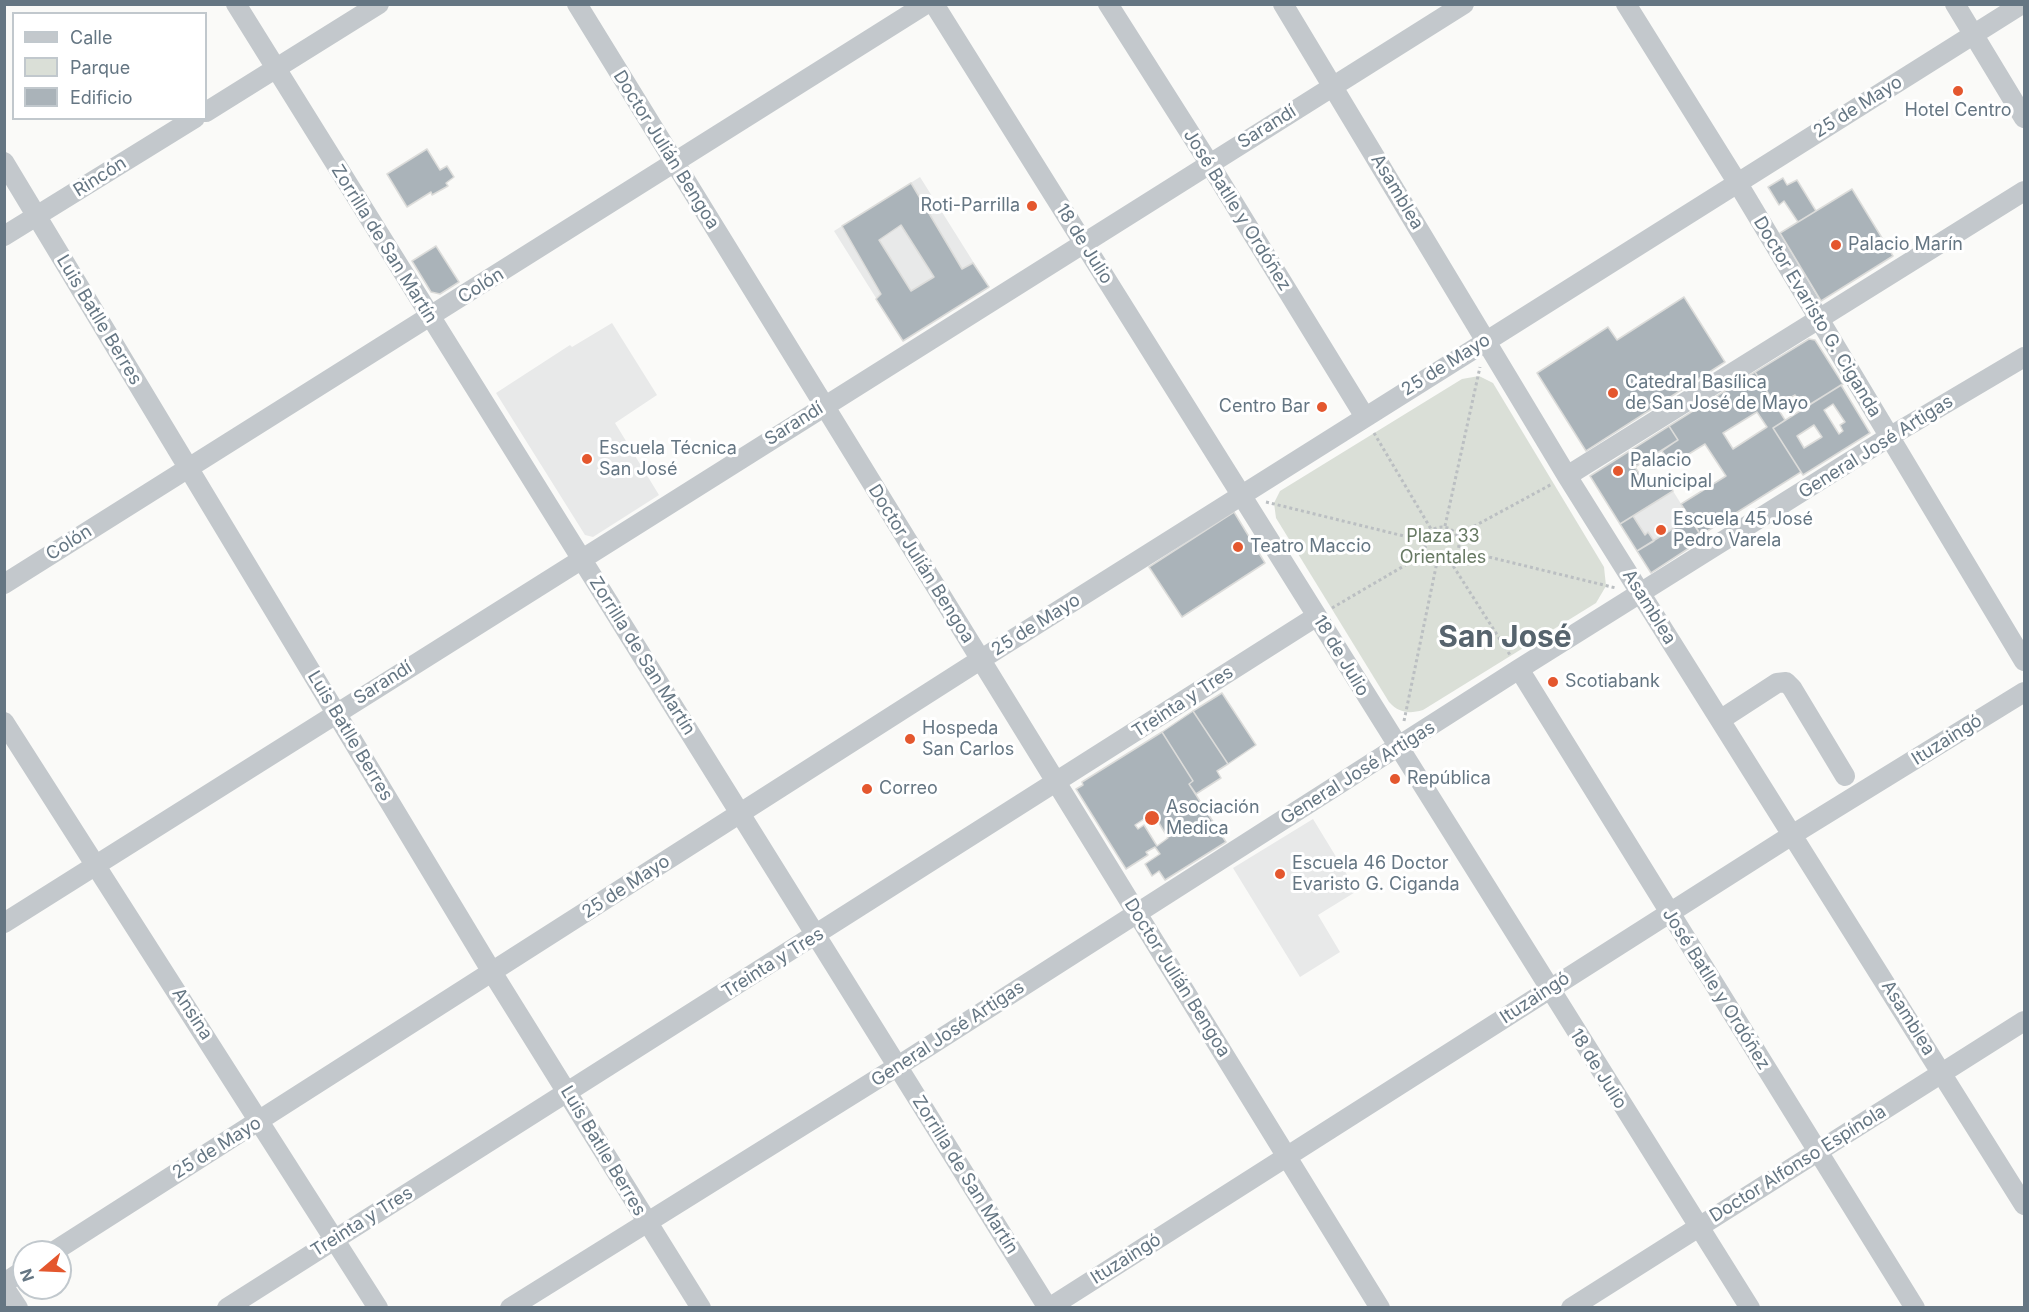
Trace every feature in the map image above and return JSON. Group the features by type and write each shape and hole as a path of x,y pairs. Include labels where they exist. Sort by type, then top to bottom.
{"street":[{"name":"Zorrilla de San Martín","path":"236,4 1048,1308"},
{"path":"207,111 379,4"},
{"name":"Doctor Julián Bengoa","path":"577,4 1380,1308"},
{"name":"Colón","path":"4,584 926,4"},
{"name":"18 de Julio","path":"934,4 1243,496 1548,989 1750,1308"},
{"name":"José Batlle y Ordóñez","path":"1108,4 1365,417"},
{"name":"Asamblea","path":"1282,4 1334,86 1567,476 2025,1205"},
{"name":"Sarandí","path":"4,923 1464,4"},
{"name":"Doctor Evaristo G. Ciganda","path":"1626,4 1737,182 2025,661"},
{"path":"1955,4 2025,118"},
{"name":"25 de Mayo","path":"72,1240 980,660 2022,4"},
{"name":"Rincón","path":"4,236 192,120"},
{"name":"Luis Batlle Berres","path":"4,162 492,972 700,1308"},
{"path":"1567,476 2025,190"},
{"name":"General José Artigas","path":"510,1308 898,1066 1136,912 1398,749 1519,669 1889,437 2025,357"},
{"name":"Treinta y Tres","path":"227,1308 1317,616"},
{"name":"José Batlle y Ordóñez","path":"1519,669 1915,1308"},
{"path":"1720,720 1777,682 1786,682 1792,688 1845,776"},
{"name":"Ituzaingó","path":"1048,1308 1792,835 2025,692"},
{"name":"Ansina","path":"4,722 261,1120 378,1308"},
{"name":"Doctor Alfonso Espínola","path":"1571,1308 2025,1021"},
{"path":"4,1285 18,1308"}],"path":[{"path":"1445,526 1486,340"},
{"path":"1365,417 1431,529"},
{"path":"1458,535 1567,476"},
{"path":"1243,496 1424,541"},
{"path":"1445,526 1458,535 1460,550 1450,561 1437,562 1426,553 1424,541 1431,529 1445,526"},
{"path":"1460,550 1641,594"},
{"path":"1317,616 1426,553"},
{"path":"1450,561 1519,669"},
{"path":"1398,749 1437,562"}],"shaded area":[{"path":"920,177 989,287 903,341 834,231"},
{"name":"Escuela Técnica San José","path":"612,323 657,395 615,423 659,495 593,537 585,535 496,393 570,345 572,347"},
{"name":"Escuela 45 José Pedro Varela","path":"1673,491 1703,539 1651,573 1620,524"},
{"path":"1313,819 1357,891 1318,915 1340,952 1300,977 1233,868"}],"green space":[{"name":"Plaza 33 Orientales","path":"1479,376 1493,383 1604,567 1606,586 1596,603 1423,710 1404,712 1389,702 1276,518 1274,503 1280,491 1462,379"}],"building":[{"path":"427,149 440,170 447,166 454,177 446,183 448,186 432,195 431,192 407,207 387,174"},
{"path":"1783,178 1787,185 1797,180 1816,211 1798,222 1784,201 1779,205 1768,187"},
{"path":"911,183 962,269 973,263 989,287 903,341 876,299 881,294 842,226","holes":["901,225 934,277 911,291 879,240"]},
{"name":"Palacio Marín","path":"1852,189 1893,256 1821,301 1780,233"},
{"path":"436,246 459,282 440,294 431,292 412,261"},
{"name":"Catedral Basílica de San José de Mayo","path":"1684,297 1725,362 1586,451 1537,373 1608,327 1617,340"},
{"path":"1809,339 1815,340 1843,384 1804,408 1795,395 1776,406 1755,372"},
{"path":"1755,372 1785,420 1773,428 1801,472 1701,535 1681,504 1726,476 1705,444 1671,465 1662,451 1678,440 1669,426","holes":["1757,412 1767,427 1733,449 1723,433"]},
{"path":"1841,385 1870,433 1803,475 1773,428","holes":["1833,404 1845,422 1840,425 1843,431 1839,434 1824,410","1814,425 1822,437 1804,448 1797,436"]},
{"name":"Palacio Municipal","path":"1669,426 1678,440 1635,467 1647,486 1664,475 1673,491 1620,524 1590,476"},
{"path":"1234,512 1265,563 1182,617 1149,567"},
{"path":"1633,516 1645,535 1648,532 1654,541 1637,551 1620,524"},
{"path":"1690,518 1703,539 1651,573 1637,551"},
{"path":"1222,693 1256,745 1228,764 1193,711"},
{"path":"1193,711 1228,764 1217,771 1221,778 1196,794 1189,784 1193,781 1162,732"},
{"name":"Asociación Medica","path":"1162,732 1193,781 1189,784 1226,842 1165,880 1159,871 1152,876 1145,864 1160,854 1155,847 1146,852 1148,855 1126,869 1076,789 1083,785 1082,782","holes":["1153,813 1168,838 1157,846 1144,825 1138,829 1135,825"]}],"place":[{"name":"Hotel Centro","path":"1958,91"},
{"name":"Roti-Parrilla","path":"1032,206"},
{"name":"Palacio Marín","path":"1836,245"},
{"name":"Catedral Basílica de San José de Mayo","path":"1613,393"},
{"name":"Centro Bar","path":"1322,407"},
{"name":"Escuela Técnica San José","path":"587,459"},
{"name":"Palacio Municipal","path":"1618,471"},
{"name":"Escuela 45 José Pedro Varela","path":"1661,530"},
{"name":"Teatro Maccio","path":"1238,547"},
{"name":"Scotiabank","path":"1553,682"},
{"name":"Hospeda San Carlos","path":"910,739"},
{"name":"República","path":"1395,779"},
{"name":"Correo","path":"867,789"},
{"name":"Asociación Medica","path":"1152,818"},
{"name":"Escuela 46 Doctor Evaristo G. Ciganda","path":"1280,874"}],"district":[{"name":"San José","path":"1505,638"}]}
